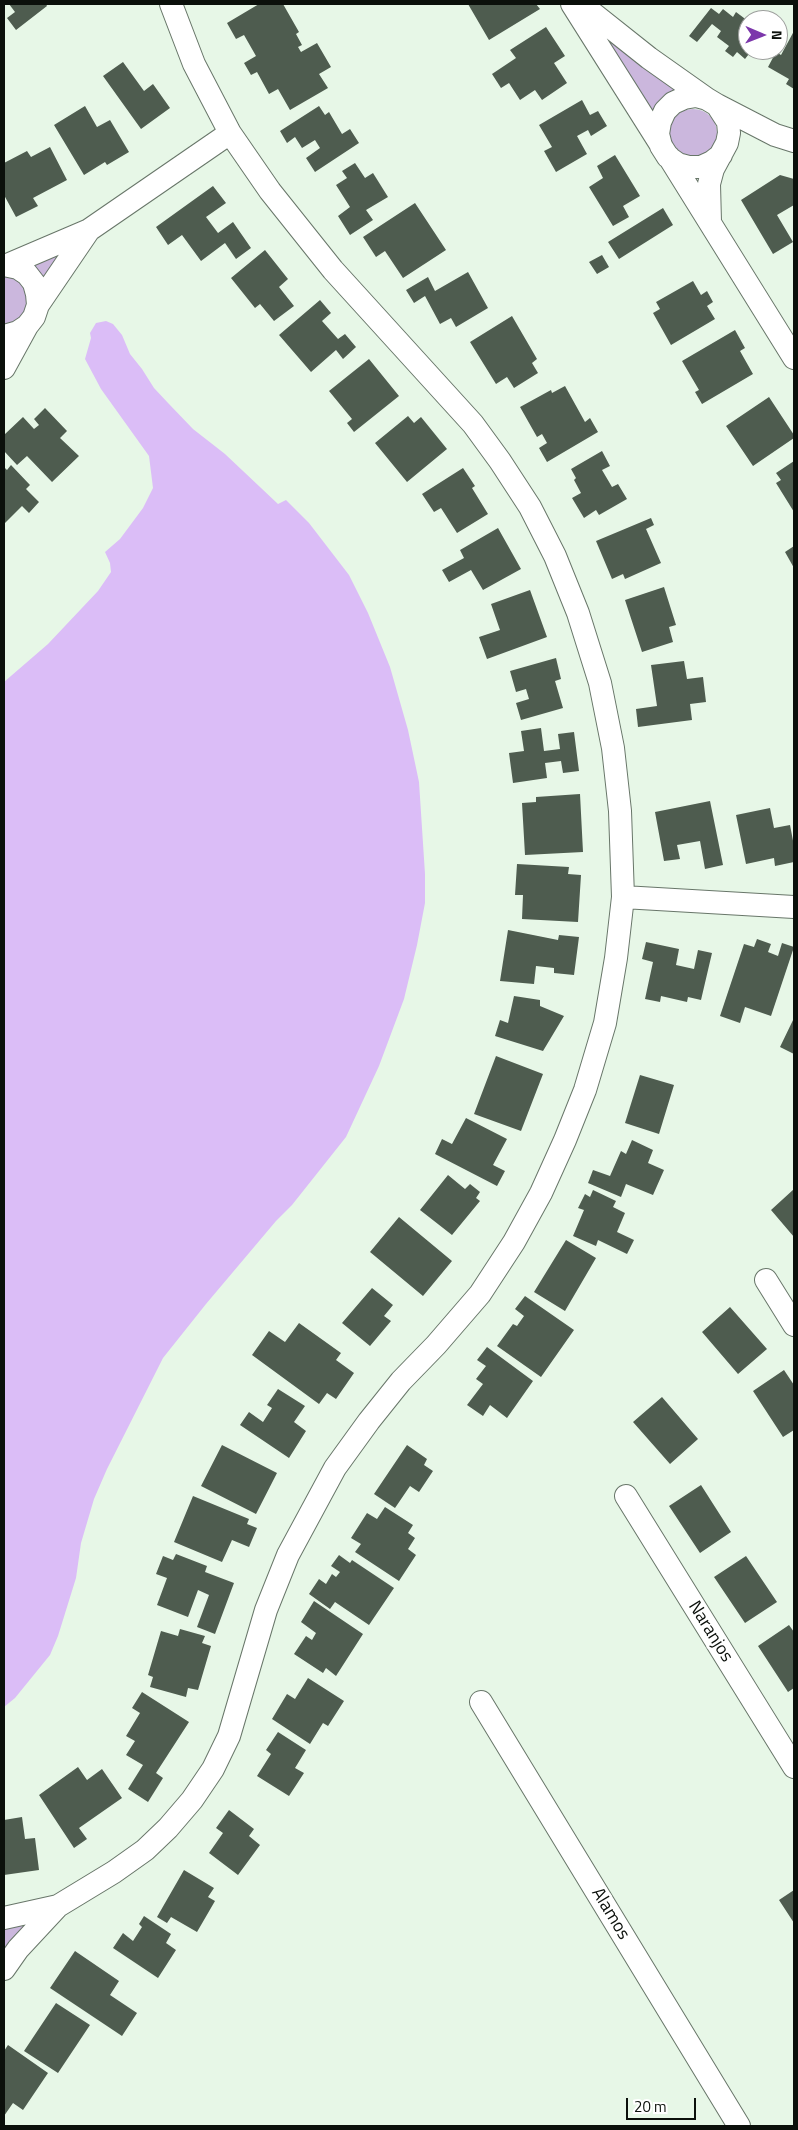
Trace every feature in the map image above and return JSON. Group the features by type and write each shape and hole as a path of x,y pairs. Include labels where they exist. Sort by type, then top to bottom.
{"street":[{"path":"4,1968 18,1949 58,1906 114,1872 144,1850 168,1828 207,1777 229,1736 266,1610 288,1555 335,1468 401,1381 436,1345 480,1294 532,1209 565,1140 591,1071 604,1023 616,958 623,897 620,811 613,748 600,683 578,613 555,556 530,507 473,424 333,270 270,191 230,133 194,64 171,4"},
{"path":"572,4 794,358"},
{"path":"581,4 648,58 712,102 728,122 729,133 724,149 713,169 709,184 710,222"},
{"path":"696,96 785,138 751,137 724,149 706,164 689,167 678,164 665,151 658,134 660,122 665,112 673,103 684,98 696,96"},
{"path":"5,265 89,230 230,133"},
{"path":"4,368 34,317 38,305 89,230"},
{"path":"5,265 18,268 30,279 37,294 38,305"},
{"path":"4,336 18,332 27,326"},
{"path":"623,897 794,907"},
{"path":"766,1280 794,1325"},
{"name":"Naranjos","path":"626,1496 794,1767"},
{"name":"Alamos","path":"481,1702 739,2126"},
{"path":"4,1918 58,1906"}],"shaded area":[{"path":"610,39 674,90 675,95 651,116 606,40"},
{"path":"688,109 698,109 707,113 713,119 717,133 713,147 707,153 698,157 688,157 679,153 673,147 669,138 669,128 673,119 679,113"},
{"path":"64,248 42,279 29,263"},
{"path":"4,274 17,280 23,286 27,304 18,320 4,326"},
{"path":"106,321 113,324 122,335 130,354 154,388 169,404 193,429 225,454 278,504 286,500 309,523 349,575 368,613 390,667 408,730 419,782 425,903 404,999 379,1066 346,1137 292,1205 276,1221 206,1304 163,1358 107,1469 94,1499 81,1543 76,1578 58,1636 50,1655 15,1698 4,1707 4,682 48,644 98,591 111,572 110,563 105,552 120,539 143,508 153,488 149,456 101,389 85,359 91,338 90,333 96,323"},
{"path":"30,1922 4,1950 4,1926"}],"building":[{"path":"9,4 46,4 47,6 16,30 7,18 15,12"},
{"path":"259,4 283,4 299,32 296,34 302,45 298,47 301,52 317,43 331,67 319,74 328,88 290,110 278,89 269,94 257,72 251,75 244,63 256,56 244,35 236,39 227,23"},
{"path":"468,4 536,4 540,9 489,40"},
{"path":"711,8 719,14 723,9 733,17 736,12 738,14 738,53 733,57 725,51 729,46 717,37 721,31 712,24 697,42 689,36"},
{"path":"546,27 565,56 554,63 567,83 542,100 535,90 520,100 509,83 501,88 492,74 516,58 510,50"},
{"path":"794,31 794,89 786,84 789,79 768,67 772,60 788,60 788,42"},
{"path":"123,62 144,91 153,84 170,108 141,129 103,76"},
{"path":"582,100 590,115 598,111 607,126 591,136 588,130 577,136 587,154 556,172 544,151 552,147 539,125"},
{"path":"85,106 97,127 110,120 129,152 107,165 105,162 84,175 54,125"},
{"path":"319,106 325,115 329,112 342,134 350,129 359,143 315,172 306,158 320,148 315,140 302,148 295,137 287,143 280,131"},
{"path":"50,147 67,180 33,198 38,206 16,217 4,195 4,163 27,151 31,157"},
{"path":"615,155 640,196 623,206 629,217 613,226 589,187 603,178 597,166"},
{"path":"355,163 365,178 373,173 388,197 366,210 373,220 350,235 338,216 350,207 336,185 347,178 342,171"},
{"path":"780,175 794,179 794,205 777,215 793,242 773,254 741,200"},
{"path":"213,186 226,203 206,217 218,233 233,222 251,248 236,259 225,243 201,261 182,235 168,245 156,227"},
{"path":"415,203 446,250 403,278 385,251 376,257 363,237"},
{"path":"663,208 673,225 619,259 608,242"},
{"path":"265,250 288,279 279,287 294,306 274,321 260,304 255,308 231,278"},
{"path":"602,255 609,267 597,274 589,262"},
{"path":"468,272 488,308 456,327 451,318 440,324 425,296 414,303 406,290 428,277 435,291"},
{"path":"693,281 701,295 707,291 713,302 707,306 715,319 671,345 653,313 660,309 656,302"},
{"path":"320,300 331,313 322,321 338,339 345,334 356,347 343,359 336,350 311,372 279,335"},
{"path":"512,316 537,359 532,363 538,373 514,388 507,377 496,384 470,342"},
{"path":"735,330 745,348 740,351 753,374 702,404 695,392 699,390 682,361"},
{"path":"369,359 399,396 354,432 347,423 352,419 329,391"},
{"path":"565,386 585,422 590,418 598,432 547,462 539,448 547,443 542,434 537,437 520,407 551,390 552,393"},
{"path":"769,397 794,435 794,438 753,466 726,426"},
{"path":"45,408 67,431 60,438 79,456 52,482 27,456 17,465 4,451 4,435 23,417 34,429 39,425 34,419"},
{"path":"408,416 414,423 421,417 447,449 407,482 375,443"},
{"path":"602,451 610,466 602,470 612,487 618,484 627,499 599,515 596,510 584,518 572,498 581,493 571,469"},
{"path":"794,461 794,512 776,483 781,480 776,473"},
{"path":"11,465 30,485 26,489 39,502 29,513 22,506 4,524 4,467 7,470"},
{"path":"463,468 475,486 472,488 488,514 457,533 441,508 434,512 422,494"},
{"path":"651,518 654,525 646,529 661,563 625,579 623,574 612,579 596,541"},
{"path":"498,528 521,569 483,590 471,570 449,582 442,570 464,558 460,550"},
{"path":"794,546 794,568 785,552"},
{"path":"664,587 676,625 669,627 673,642 642,652 625,600"},
{"path":"530,590 547,637 487,659 479,637 500,630 491,604"},
{"path":"556,658 561,679 555,681 563,708 521,720 516,703 529,699 526,689 516,692 510,671"},
{"path":"684,661 687,679 703,677 706,702 690,704 692,720 638,727 636,709 657,706 651,665"},
{"path":"541,728 544,751 560,749 558,734 574,732 579,771 563,773 561,761 545,763 547,778 513,783 509,753 524,751 521,731"},
{"path":"580,794 583,852 525,855 522,803 536,802 536,797"},
{"path":"710,801 723,865 705,869 700,841 677,845 680,859 664,861 655,812"},
{"path":"770,808 774,828 790,825 794,846 794,862 775,866 774,858 746,864 736,815"},
{"path":"517,864 569,867 568,874 581,875 578,922 522,919 523,895 515,895"},
{"path":"508,930 558,940 559,935 579,937 574,975 554,973 554,968 536,966 534,984 500,981"},
{"path":"757,939 771,944 768,952 778,956 782,943 794,947 771,1016 745,1007 740,1023 720,1016 744,944 754,947"},
{"path":"646,942 679,949 676,965 694,969 698,950 712,953 701,1000 688,997 687,1002 661,996 660,1002 645,999 653,962 642,959"},
{"path":"514,996 540,1000 540,1006 564,1016 543,1051 495,1036 500,1020 508,1023"},
{"path":"794,1018 794,1054 780,1047"},
{"path":"496,1056 543,1074 521,1131 474,1114"},
{"path":"640,1075 674,1085 659,1134 625,1123"},
{"path":"466,1118 507,1139 493,1165 505,1171 497,1186 435,1154 442,1139 452,1144"},
{"path":"632,1140 653,1150 648,1163 664,1170 653,1195 626,1184 621,1197 588,1183 593,1170 610,1176 621,1151 626,1154"},
{"path":"448,1175 465,1189 470,1184 480,1192 476,1198 480,1201 452,1235 420,1210"},
{"path":"794,1189 794,1237 771,1210"},
{"path":"593,1190 616,1201 613,1207 625,1213 617,1232 634,1240 627,1254 598,1240 596,1246 573,1236 584,1210 578,1208 585,1194 590,1197"},
{"path":"399,1217 452,1261 423,1296 370,1252"},
{"path":"566,1240 596,1258 565,1311 534,1292"},
{"path":"372,1288 393,1305 384,1316 391,1321 370,1346 342,1323"},
{"path":"525,1296 574,1330 541,1377 497,1346 513,1324 517,1326 524,1316 515,1309"},
{"path":"730,1307 767,1349 738,1374 702,1332"},
{"path":"299,1323 341,1353 336,1360 354,1373 336,1399 327,1393 319,1404 252,1355 269,1331 285,1342"},
{"path":"487,1347 533,1381 507,1418 490,1405 483,1416 467,1405 483,1384 476,1379 486,1366 477,1360"},
{"path":"784,1370 794,1385 794,1430 783,1437 753,1391"},
{"path":"278,1389 305,1406 294,1422 306,1431 289,1458 240,1425 249,1412 263,1422 272,1408 267,1405"},
{"path":"662,1397 698,1439 670,1464 633,1422"},
{"path":"222,1445 277,1473 256,1514 201,1486"},
{"path":"407,1445 427,1459 424,1465 433,1471 419,1492 410,1486 395,1508 374,1494"},
{"path":"701,1485 731,1532 700,1553 669,1506"},
{"path":"193,1496 249,1519 247,1524 257,1528 249,1547 232,1540 222,1562 174,1542"},
{"path":"385,1507 413,1525 408,1533 415,1538 408,1549 416,1555 399,1581 355,1552 361,1544 351,1538 367,1513 377,1519"},
{"path":"176,1554 207,1566 205,1572 234,1583 215,1634 197,1627 209,1595 198,1590 188,1617 157,1605 167,1578 156,1574 163,1556 173,1560"},
{"path":"339,1555 350,1563 352,1560 394,1588 369,1625 335,1602 330,1609 309,1594 319,1579 326,1584 332,1574 336,1577 340,1572 331,1566"},
{"path":"746,1556 777,1602 745,1623 714,1577"},
{"path":"314,1601 363,1634 336,1676 326,1668 323,1673 294,1654 306,1636 312,1640 316,1633 301,1622"},
{"path":"789,1625 794,1632 794,1688 788,1692 758,1646"},
{"path":"180,1629 205,1636 202,1643 211,1646 198,1690 188,1688 186,1697 150,1687 153,1677 148,1675 161,1631 178,1636"},
{"path":"308,1678 344,1701 328,1726 323,1723 310,1744 272,1719 287,1694 295,1699"},
{"path":"142,1692 189,1722 156,1773 163,1778 148,1802 128,1789 143,1765 126,1755 135,1741 126,1736 140,1713 132,1708"},
{"path":"278,1732 306,1750 295,1768 304,1773 289,1796 257,1776 271,1754 266,1750"},
{"path":"78,1767 87,1780 102,1769 122,1798 79,1828 87,1839 74,1848 39,1795"},
{"path":"229,1810 254,1829 249,1836 260,1845 238,1875 209,1853 223,1833 216,1828"},
{"path":"22,1817 25,1839 35,1838 39,1870 4,1875 4,1820"},
{"path":"184,1870 214,1888 208,1897 215,1901 197,1932 171,1917 167,1923 157,1917"},
{"path":"794,1890 794,1923 779,1900"},
{"path":"144,1916 171,1934 166,1943 176,1950 158,1978 113,1948 123,1933 133,1941 142,1927 139,1924"},
{"path":"75,1951 119,1981 110,1995 137,2013 122,2036 50,1988"},
{"path":"56,2003 90,2025 58,2073 24,2051"},
{"path":"8,2045 48,2073 23,2110 13,2103 4,2116 4,2051"}]}
